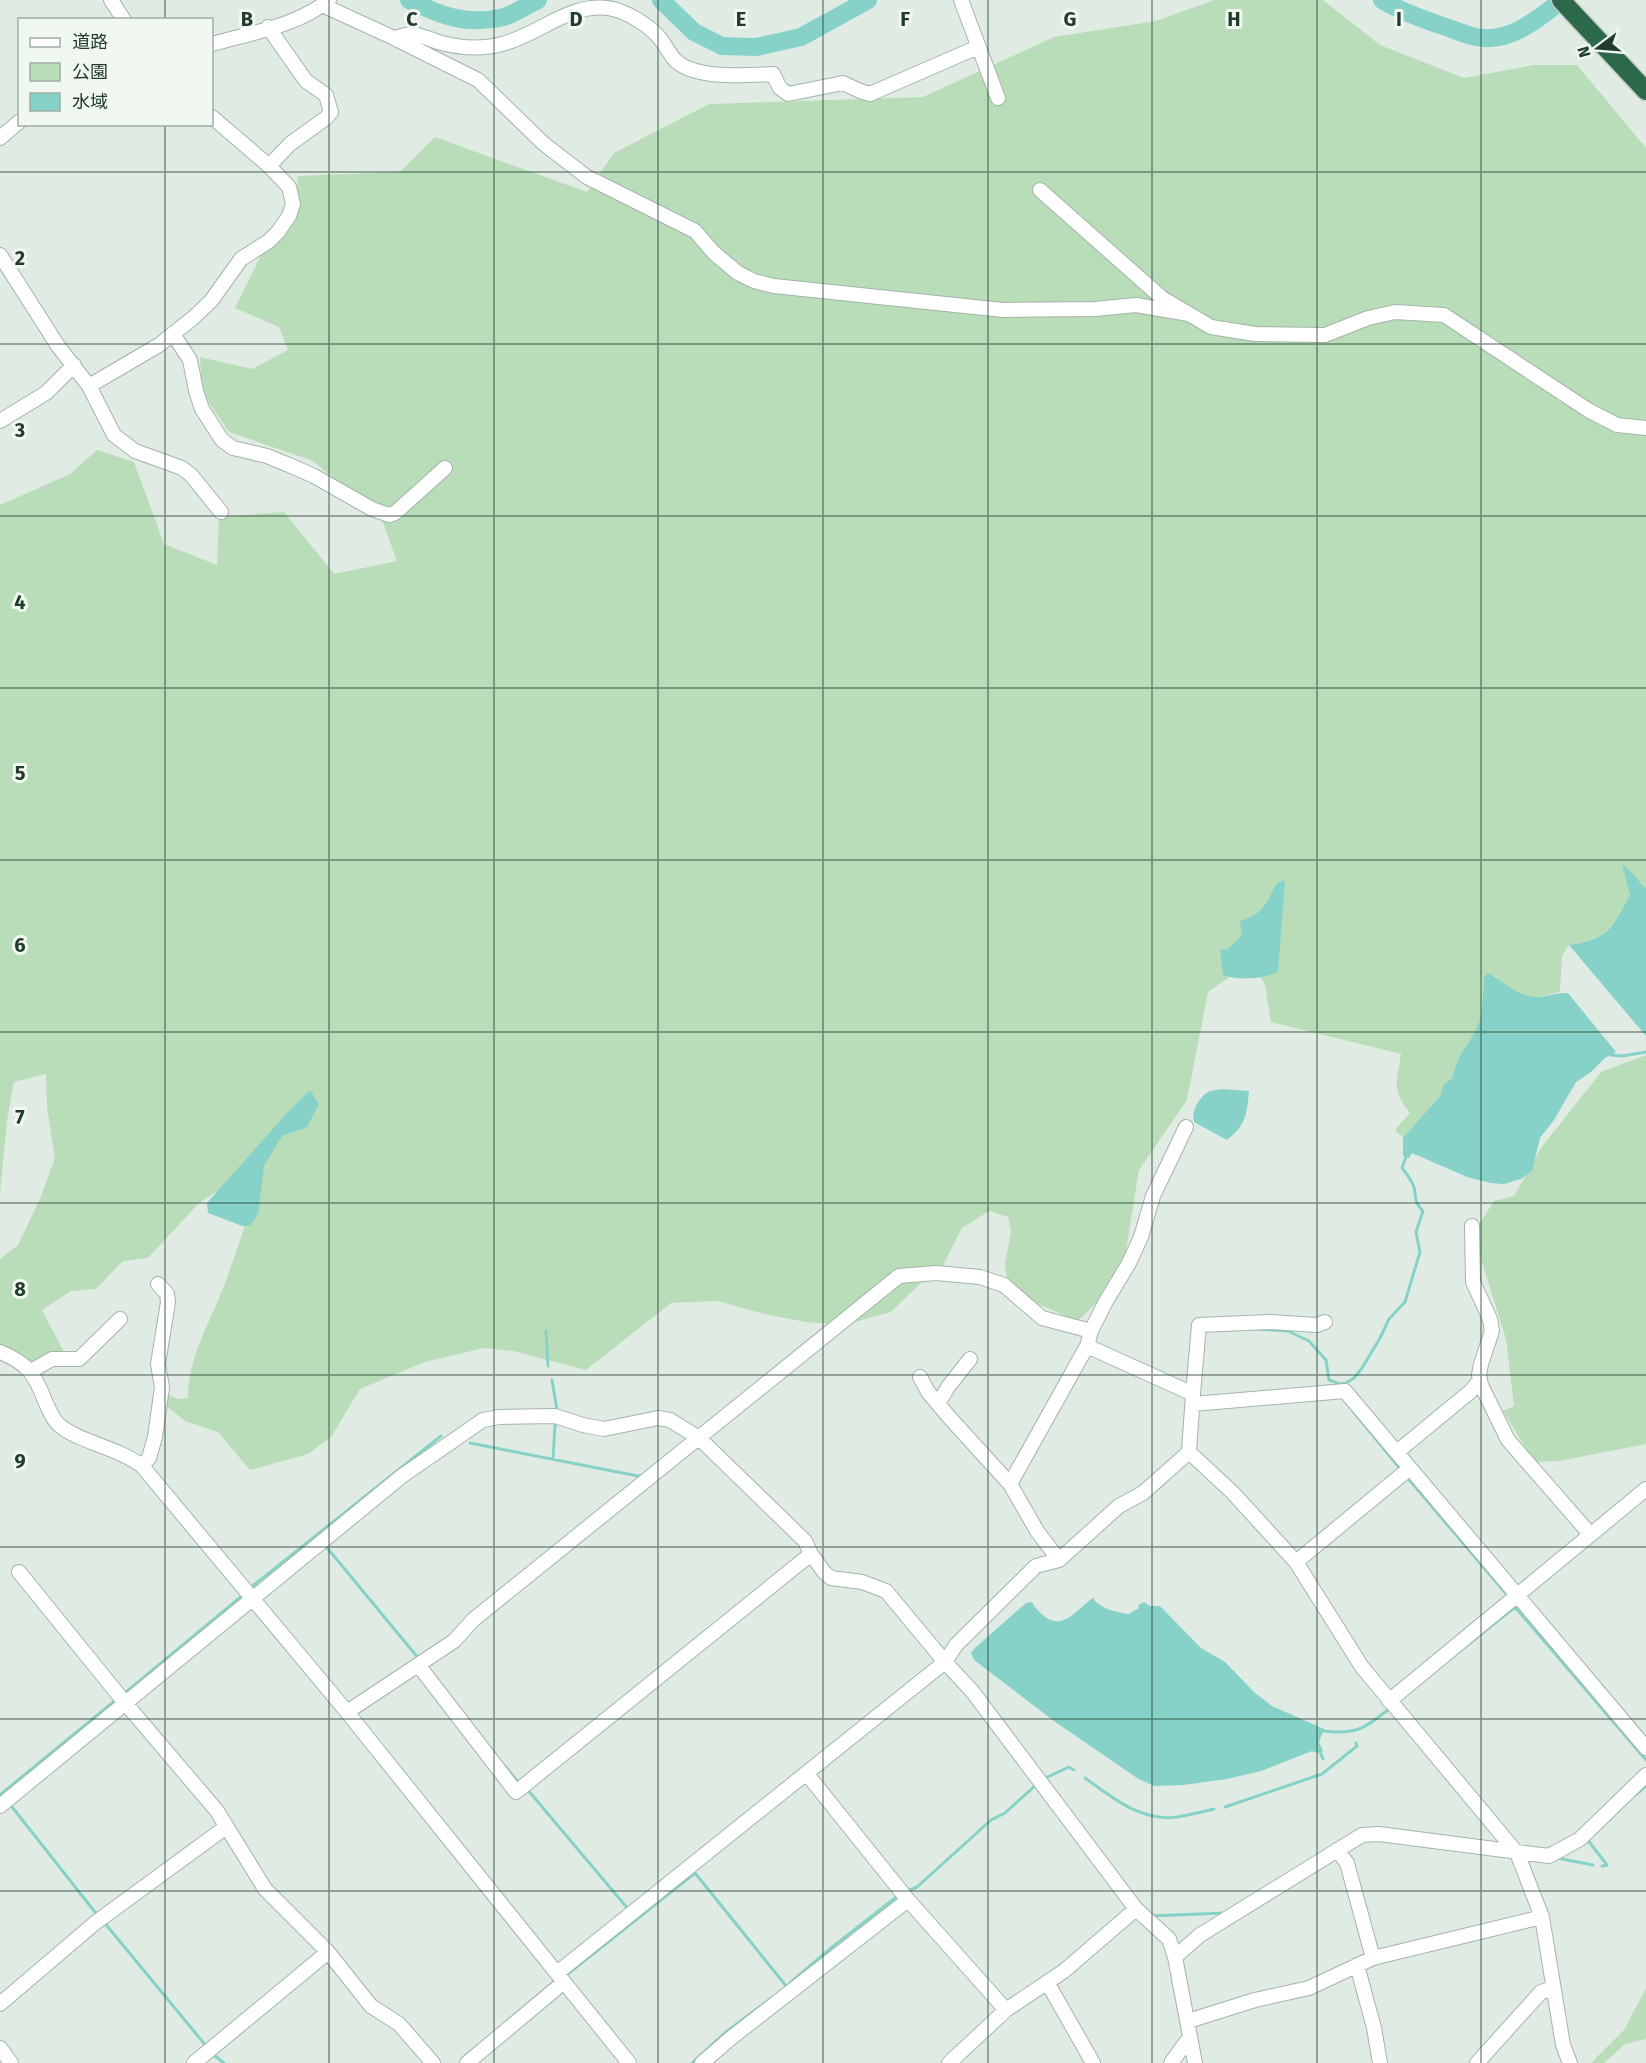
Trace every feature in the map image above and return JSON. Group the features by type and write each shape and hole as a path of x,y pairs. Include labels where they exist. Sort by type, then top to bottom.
{"highway":[{"path":"1561,0 1646,91"}],"street":[{"path":"111,0 123,18"},
{"path":"961,0 998,98"},
{"path":"213,44 284,23 326,3 478,81 544,144 587,177 695,231 714,253 738,273 754,282 1003,310 1095,309 1136,305 1189,314"},
{"path":"394,38 410,34 447,44 484,48 518,39 570,12 601,7 628,15 641,23 657,35 676,62 691,69 712,74 773,74 780,88 788,94 843,83 870,94 978,47"},
{"path":"268,27 306,81 326,95 331,112 290,144 269,166"},
{"path":"89,386 159,345 193,318 211,301 241,259 269,241 289,216 293,204 289,187 269,166 213,118"},
{"path":"0,138 18,123"},
{"path":"1040,190 1162,298 1211,327 1255,334 1325,335 1368,318 1395,312 1444,315 1588,410 1617,425 1646,428"},
{"path":"0,255 58,346 89,386 114,435 135,450 182,468 191,475 221,512"},
{"path":"173,334 190,360 202,409 222,440 233,448 267,456 289,465 389,515 395,513 445,468"},
{"path":"0,422 46,393 74,365"},
{"path":"1010,1484 1087,1346 1091,1331 1129,1263 1153,1196 1186,1127"},
{"path":"1472,1226 1473,1282 1490,1319 1492,1331 1481,1364 1481,1385 1508,1440 1590,1534"},
{"path":"347,1712 454,1641 473,1620 899,1276 936,1273 980,1277 1004,1285 1042,1318 1091,1331"},
{"path":"142,1466 149,1458 155,1437 162,1387 158,1364 168,1302 167,1294 158,1284"},
{"path":"31,1371 52,1359 79,1359 120,1319"},
{"path":"467,2063 560,1977 945,1662 956,1646 1036,1566 1059,1560 1119,1506 1143,1493 1189,1452 1199,1325 1270,1322 1317,1325 1325,1322"},
{"path":"1087,1346 1193,1399 1346,1390 1515,1595 1646,1748"},
{"path":"0,1352 17,1359 31,1371 56,1422 66,1430 129,1456 142,1466 347,1712 629,2063"},
{"path":"938,1404 970,1359"},
{"path":"920,1377 938,1404 1010,1484 1036,1531 1059,1560"},
{"path":"1397,1452 1471,1391 1480,1380"},
{"path":"0,1806 402,1476 483,1420 499,1416 555,1416 604,1429 658,1418 670,1420 699,1438 805,1542 811,1554 831,1578 862,1582 886,1591 972,1691 1136,1909 1169,1939 1175,1957 1196,2063"},
{"path":"1189,1452 1233,1493 1296,1562 1350,1648 1389,1701 1517,1852 1542,1917 1563,2045 1570,2063"},
{"path":"1296,1562 1410,1468"},
{"path":"1389,1701 1646,1489"},
{"path":"419,1666 516,1792 811,1554"},
{"path":"19,1572 126,1704 217,1811 266,1889 328,1952 371,2006 399,2024 433,2063"},
{"path":"807,1774 908,1900 1006,2010"},
{"path":"1175,1957 1200,1935 1339,1852 1362,1835 1379,1834 1551,1856 1580,1839 1646,1775"},
{"path":"0,2004 95,1923 226,1827"},
{"path":"1339,1852 1347,1863 1373,1958"},
{"path":"702,2063 908,1900"},
{"path":"950,2063 1006,2010 1048,1984 1136,1909"},
{"path":"1188,2020 1255,2000 1309,1988 1373,1958 1542,1917"},
{"path":"194,2063 328,1952"},
{"path":"1357,1965 1374,2028 1380,2063"},
{"path":"1048,1984 1093,2063"},
{"path":"1477,2063 1541,1992 1553,1988"},
{"path":"1171,2063 1190,2037"},
{"path":"0,2048 11,2063"}],"green space":[{"path":"1214,0 1323,0 1380,45 1464,78 1534,65 1577,65 1646,148 1646,888 1633,873 1627,879 1630,895 1608,930 1593,939 1569,945 1562,956 1560,992 1540,997 1527,996 1510,988 1495,976 1484,979 1481,1018 1458,1059 1452,1078 1444,1084 1440,1096 1403,1138 1395,1130 1410,1113 1400,1098 1397,1085 1401,1054 1271,1022 1265,984 1250,963 1208,992 1187,1100 1139,1170 1122,1277 1078,1321 1031,1301 1007,1280 1005,1264 1011,1231 1008,1217 989,1211 962,1228 941,1269 924,1280 891,1312 844,1325 806,1322 764,1314 718,1301 671,1303 586,1370 513,1351 484,1348 425,1362 360,1389 331,1437 308,1454 250,1470 218,1432 185,1421 163,1403 166,1394 178,1399 188,1398 195,1358 232,1264 259,1178 244,1174 199,1203 148,1258 123,1261 96,1289 71,1291 42,1310 64,1352 31,1367 0,1348 0,1259 18,1245 40,1199 55,1158 47,1107 46,1074 14,1082 7,1121 0,1194 0,505 70,474 97,450 134,462 164,544 217,565 219,517 284,512 334,574 397,561 382,520 313,461 229,432 202,393 200,357 252,369 288,350 279,327 235,308 262,253 295,221 298,176 400,172 435,137 587,192 614,153 709,104 923,97 1054,37 1156,21"},
{"path":"1646,1055 1646,1444 1559,1461 1534,1462 1503,1411 1514,1406 1506,1339 1473,1234 1494,1201 1514,1196 1541,1148 1601,1072"},
{"path":"1646,1988 1646,2039 1625,2044 1604,2063 1591,2063 1624,2030"}],"water":[{"path":"1622,864 1646,888 1646,1036 1569,945 1602,935 1613,923 1630,895"},
{"path":"1285,880 1278,972 1251,978 1223,975 1220,950 1228,949 1242,935 1240,921 1259,912 1277,883"},
{"path":"1487,973 1519,993 1534,997 1568,993 1616,1052 1576,1082 1554,1120 1540,1138 1532,1171 1521,1179 1504,1184 1467,1177 1412,1153 1409,1158 1403,1156 1403,1138 1440,1096 1444,1084 1452,1078 1458,1059 1481,1018 1484,979"},
{"path":"1223,1089 1249,1091 1242,1124 1227,1140 1194,1122 1193,1118 1196,1105 1205,1094"},
{"path":"310,1090 319,1104 307,1127 282,1136 264,1166 258,1214 250,1226 242,1226 208,1213 207,1203"},
{"path":"1093,1598 1104,1607 1129,1614 1144,1602 1150,1606 1160,1606 1201,1648 1225,1662 1255,1693 1272,1706 1324,1729 1319,1742 1323,1751 1317,1753 1312,1751 1261,1771 1227,1779 1154,1786 1137,1778 1054,1721 974,1660 971,1653 975,1648 1026,1603 1032,1602 1044,1616 1058,1621 1070,1617"}],"waterway":[{"path":"409,0 432,11 467,20 491,20 504,17 538,0"},
{"path":"661,0 694,32 722,46 756,47 801,37 868,0"},
{"path":"1382,0 1402,11 1437,24 1471,36 1488,38 1500,37 1522,28 1562,0"},
{"path":"1611,1055 1622,1056 1646,1052"},
{"path":"1340,1384 1354,1378 1362,1368 1389,1319 1405,1302 1420,1252 1416,1232 1423,1211 1417,1202 1412,1182 1402,1168 1406,1157"},
{"path":"1256,1329 1288,1331 1309,1341 1326,1360 1329,1380 1340,1384 1340,1387"},
{"path":"546,1331 548,1366"},
{"path":"552,1380 557,1410"},
{"path":"1353,1411 1402,1471"},
{"path":"553,1459 555,1425"},
{"path":"250,1588 441,1436"},
{"path":"470,1443 638,1476 645,1475"},
{"path":"1406,1476 1508,1596"},
{"path":"324,1544 419,1659"},
{"path":"125,1693 243,1595"},
{"path":"1441,1666 1515,1607 1646,1760"},
{"path":"1,1794 117,1699"},
{"path":"1324,1731 1353,1731 1374,1721 1390,1708"},
{"path":"1225,1807 1322,1774 1357,1746 1356,1743"},
{"path":"1320,1752 1323,1759"},
{"path":"504,1765 519,1783"},
{"path":"1043,1779 1069,1767 1074,1770"},
{"path":"1085,1778 1128,1807 1151,1816 1177,1817 1214,1809"},
{"path":"905,1892 917,1887 991,1820 1005,1813 1036,1785"},
{"path":"1634,1796 1646,1786"},
{"path":"527,1789 629,1910"},
{"path":"9,1803 98,1916"},
{"path":"1587,1839 1607,1865 1602,1866"},
{"path":"1557,1858 1593,1865"},
{"path":"564,1977 695,1873 787,1987"},
{"path":"790,1983 899,1895"},
{"path":"1150,1916 1225,1913"},
{"path":"103,1921 207,2047"},
{"path":"535,1998 555,1981"},
{"path":"692,2063 726,2032 773,1997"},
{"path":"211,2053 224,2063"}]}
